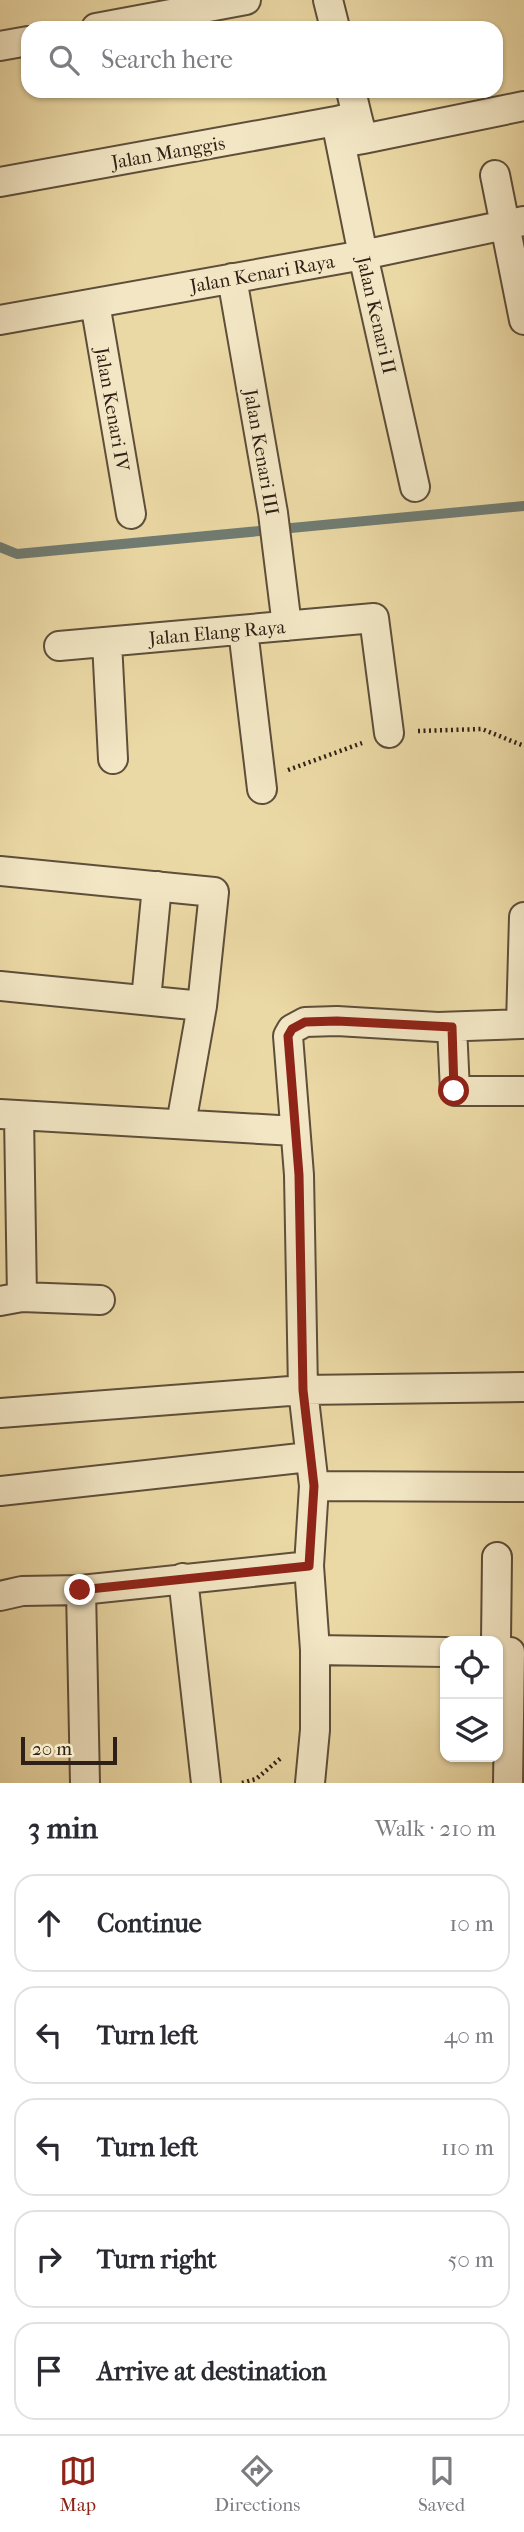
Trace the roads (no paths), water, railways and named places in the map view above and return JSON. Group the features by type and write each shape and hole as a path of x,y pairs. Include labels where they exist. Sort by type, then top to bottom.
{"street":[{"path":"134,21 246,0"},
{"path":"328,0 333,21"},
{"path":"0,46 21,42"},
{"name":"Jalan Manggis","path":"0,182 350,122 524,106"},
{"name":"Jalan Kenari II","path":"350,122 363,255 415,487"},
{"path":"495,175 515,223 524,320"},
{"name":"Jalan Kenari Raya","path":"0,320 363,255 515,223"},
{"name":"Jalan Kenari III","path":"232,278 273,513 287,626"},
{"name":"Jalan Kenari IV","path":"95,303 131,514"},
{"name":"Jalan Elang Raya","path":"59,646 374,618 389,733"},
{"path":"243,630 262,789"},
{"path":"107,642 113,759"},
{"path":"0,871 214,892 202,1006 181,1124"},
{"path":"146,1000 157,886"},
{"path":"310,1783 315,1730 315,1650 309,1566 314,1486 303,1390 299,1175 288,1036 292,1029 305,1022 452,1027 521,1024 524,916"},
{"path":"0,986 202,1006"},
{"path":"452,1027 454,1091 524,1091"},
{"path":"100,1300 11,1299 10,1115 295,1131"},
{"path":"0,1413 303,1390 524,1387"},
{"path":"0,1491 309,1457"},
{"path":"314,1486 524,1488"},
{"path":"497,1557 507,1650 508,1783"},
{"path":"0,1596 22,1591 80,1590 183,1577 309,1566"},
{"path":"183,1577 206,1783"},
{"path":"80,1590 85,1783"},
{"path":"315,1650 440,1652"}],"waterway":[{"path":"0,547 17,554 524,506"}]}
